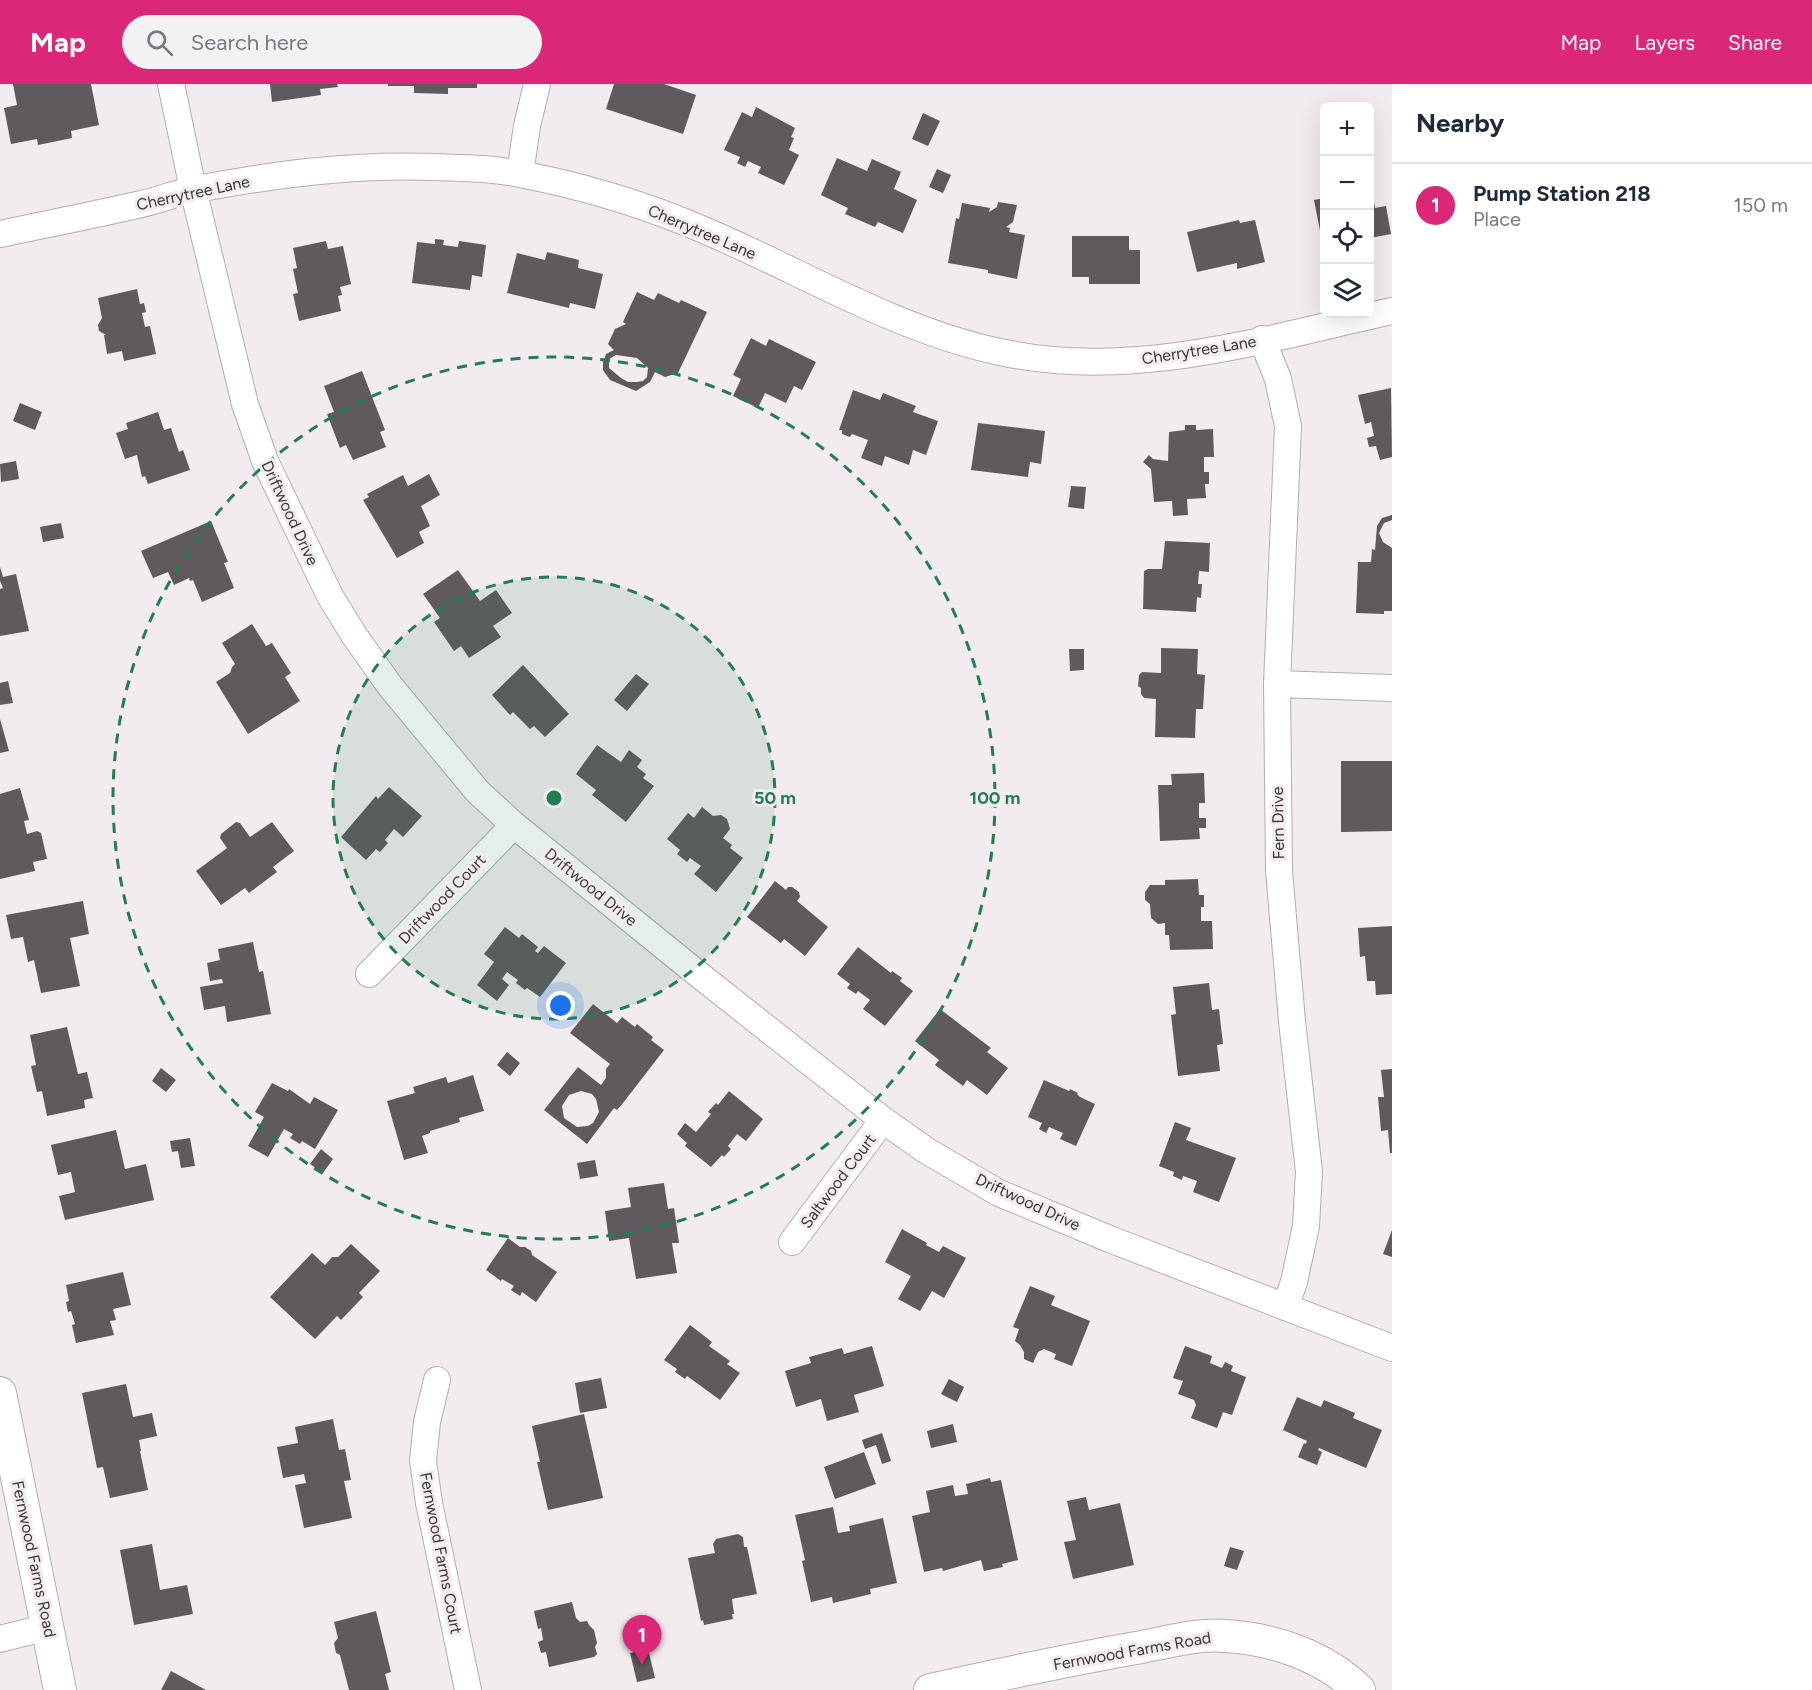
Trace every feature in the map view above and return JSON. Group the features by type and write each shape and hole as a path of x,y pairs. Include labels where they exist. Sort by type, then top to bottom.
{"street":[{"name":"Driftwood Drive","path":"171,84 193,189 245,404 265,461 336,605 390,686 478,792 514,825 883,1120 927,1151 999,1192 1112,1240 1392,1348"},
{"path":"520,174 527,126 537,84"},
{"name":"Cherrytree Lane","path":"0,234 146,203 193,189 310,170 388,165 482,168 520,174 608,194 688,223 894,320 957,341 1003,353 1054,360 1108,362 1161,359 1209,351 1392,311"},
{"name":"Fern Drive","path":"1262,339 1278,379 1288,426 1277,684 1279,871 1292,1021 1309,1172 1306,1226 1294,1282 1285,1307"},
{"path":"1277,684 1392,688"},
{"name":"Driftwood Court","path":"369,974 514,825"},
{"name":"Saltwood Court","path":"792,1242 883,1120"},
{"name":"Fernwood Farms Court","path":"437,1380 427,1422 423,1461 429,1503 468,1690"},
{"name":"Fernwood Farms Road","path":"0,1393 60,1690"},
{"path":"0,1639 48,1627"},
{"name":"Fernwood Farms Road","path":"930,1690 1093,1656 1191,1638 1223,1635 1279,1644 1317,1660 1359,1690"}],"building":[{"path":"13,84 91,84 99,125 71,131 72,138 38,145 37,139 11,144 4,108 17,105"},
{"path":"270,84 337,84 338,87 320,89 321,95 272,102"},
{"path":"388,84 477,84 477,88 448,88 448,94 414,93 414,86 388,86"},
{"path":"614,84 664,84 696,95 683,134 606,109"},
{"path":"756,107 795,128 789,150 799,155 784,185 758,173 761,167 748,161 745,167 737,163 740,157 724,150 742,112 752,117"},
{"path":"923,113 940,121 928,146 912,139"},
{"path":"837,158 867,171 872,159 901,172 894,189 917,200 903,233 878,222 875,227 845,214 848,208 821,195"},
{"path":"937,169 951,175 943,193 929,187"},
{"path":"1320,199 1320,231 1314,200"},
{"path":"998,202 1017,205 1013,222 1006,227 1010,228 1009,232 1025,235 1017,279 988,273 988,270 948,263 956,218 959,219 962,203 990,208 989,212 997,207"},
{"path":"1374,202 1375,208 1386,206 1391,234 1374,237"},
{"path":"1239,220 1240,223 1255,220 1265,262 1237,269 1237,263 1197,272 1187,232"},
{"path":"1072,236 1129,236 1129,250 1140,250 1140,284 1089,284 1089,277 1072,277"},
{"path":"435,239 444,240 443,245 458,247 459,241 486,245 482,277 472,275 470,290 412,283 417,242 435,244"},
{"path":"326,241 328,249 343,246 351,284 340,287 342,295 338,296 341,311 299,321 293,294 298,293 293,269 297,268 293,248"},
{"path":"547,252 579,260 578,268 603,274 595,309 570,303 569,308 507,293 517,253 545,260"},
{"path":"137,289 140,304 144,303 146,312 142,313 145,327 150,326 156,354 124,361 122,351 107,354 104,335 106,335 99,331 98,325 102,318 98,298"},
{"path":"637,292 654,300 658,293 707,312 678,373 665,377 655,372 650,382 636,391 610,380 603,370 606,354 614,350 608,344 615,329 626,324 623,322","holes":["616,355 637,358 648,368 647,377 643,381 628,382 609,368 609,359"]},
{"path":"751,338 766,346 769,339 816,362 802,390 794,386 786,403 765,393 758,408 733,396 741,379 733,375"},
{"path":"362,371 385,430 380,432 386,447 353,460 346,445 340,448 327,414 334,412 324,386"},
{"path":"1391,388 1392,457 1380,460 1376,446 1369,447 1367,438 1374,436 1371,422 1365,424 1358,395"},
{"path":"853,390 880,400 883,393 916,406 913,412 938,421 926,455 913,450 909,465 885,456 882,466 861,458 868,440 852,434 850,437 839,430"},
{"path":"20,403 42,412 35,430 13,421"},
{"path":"158,412 164,430 171,428 179,452 183,450 190,470 148,484 145,476 142,477 137,455 125,459 116,433 128,429 126,423"},
{"path":"978,423 1045,431 1041,464 1030,462 1028,477 971,470"},
{"path":"1185,425 1196,425 1196,430 1213,429 1214,457 1204,457 1204,472 1209,472 1209,484 1205,484 1206,498 1187,499 1188,515 1173,516 1172,501 1154,502 1151,469 1143,462 1149,455 1153,459 1168,461 1169,432 1185,430"},
{"path":"16,461 19,479 1,482 0,464"},
{"path":"429,474 440,495 421,506 430,526 419,532 424,543 397,558 363,500 369,497 367,494 403,475 408,486"},
{"path":"1071,486 1086,487 1084,509 1068,507"},
{"path":"1392,515 1392,520 1384,523 1379,533 1383,542 1392,548 1392,611 1384,611 1384,614 1356,613 1358,562 1371,562 1372,549 1375,550 1377,526 1382,518"},
{"path":"211,521 228,562 224,563 234,588 202,602 193,580 190,581 189,578 174,585 168,572 153,578 141,551"},
{"path":"61,523 64,538 43,542 40,527"},
{"path":"1165,541 1210,543 1209,572 1199,571 1198,584 1202,584 1201,598 1197,597 1196,612 1143,609 1144,571 1162,569"},
{"path":"0,567 3,577 16,574 29,631 0,636 0,589 3,588 0,581"},
{"path":"458,570 480,601 496,590 512,613 493,626 501,637 469,658 461,646 454,651 434,622 440,618 423,594"},
{"path":"252,624 266,646 272,643 291,673 285,677 300,701 248,734 216,682 230,673 235,664 222,643"},
{"path":"1161,648 1198,649 1197,674 1205,675 1203,709 1196,709 1195,738 1155,737 1156,699 1144,698 1138,686 1139,675 1142,672 1161,673"},
{"path":"1069,649 1084,649 1084,670 1070,671"},
{"path":"523,665 569,714 545,737 534,726 530,729 513,712 510,715 492,695"},
{"path":"636,674 649,684 627,711 614,700"},
{"path":"8,681 13,703 0,705 0,683"},
{"path":"0,719 9,751 0,753"},
{"path":"597,745 621,762 629,750 642,760 637,767 646,774 643,778 654,786 626,822 592,795 596,790 576,774"},
{"path":"1341,761 1392,761 1392,831 1341,832"},
{"path":"1204,773 1205,803 1199,803 1199,818 1206,818 1206,828 1199,828 1200,839 1160,841 1158,785 1172,785 1171,774"},
{"path":"389,787 422,816 403,837 394,829 385,840 388,843 380,852 376,849 366,860 341,837 376,796 378,799"},
{"path":"20,788 29,820 24,821 27,834 37,831 41,833 47,859 33,862 35,871 0,879 0,794"},
{"path":"702,807 713,816 721,815 727,819 730,829 723,838 732,845 730,848 743,858 716,892 694,874 701,866 690,858 687,862 677,854 680,850 667,839 688,813 694,818"},
{"path":"236,822 240,823 250,837 272,822 294,851 273,867 277,872 249,893 245,888 221,905 196,871 227,848 220,838 221,834"},
{"path":"1198,879 1199,895 1204,895 1201,921 1212,921 1213,949 1170,950 1169,935 1165,935 1165,923 1158,924 1151,918 1150,904 1145,900 1145,892 1150,885 1165,885 1165,880"},
{"path":"775,881 786,890 792,887 799,892 800,897 797,901 828,927 805,956 784,939 781,943 747,917"},
{"path":"83,901 89,934 70,938 80,986 41,993 34,960 28,962 23,937 11,939 6,915"},
{"path":"1392,926 1392,994 1376,995 1375,981 1367,981 1365,956 1360,957 1358,928"},
{"path":"505,927 519,938 522,934 538,947 535,951 538,953 544,946 566,963 540,997 527,988 525,990 516,983 518,980 507,972 502,979 509,985 497,1001 477,985 494,962 484,954"},
{"path":"253,942 259,972 263,971 271,1014 227,1022 225,1006 204,1010 200,987 223,983 222,979 210,981 207,963 220,960 218,949"},
{"path":"858,947 891,973 892,971 902,978 900,981 913,991 885,1026 863,1009 870,1000 858,991 856,994 847,988 850,984 837,974"},
{"path":"1209,983 1212,1010 1219,1009 1223,1044 1217,1045 1220,1071 1178,1076 1171,1015 1176,1014 1173,987"},
{"path":"593,1004 617,1023 622,1017 635,1027 637,1024 653,1037 651,1040 664,1050 617,1110 614,1108 587,1144 544,1110 578,1067 601,1085 606,1078 606,1069 610,1064 570,1033","holes":["581,1091 592,1094 596,1099 599,1112 593,1123 577,1127 564,1118 562,1106 569,1095"]},
{"path":"940,1009 991,1048 987,1052 1008,1068 987,1095 967,1080 963,1086 935,1065 939,1060 915,1041"},
{"path":"67,1027 78,1074 87,1072 93,1098 84,1100 85,1108 47,1116 42,1091 37,1092 31,1066 36,1065 30,1035"},
{"path":"507,1052 520,1063 510,1076 497,1065"},
{"path":"161,1068 176,1080 166,1092 152,1081"},
{"path":"1392,1069 1392,1153 1390,1153 1388,1130 1381,1131 1378,1097 1384,1097 1381,1070"},
{"path":"473,1075 484,1111 459,1118 460,1122 430,1131 422,1136 428,1153 404,1160 387,1101 415,1093 413,1087 446,1077 448,1083"},
{"path":"1044,1080 1069,1091 1070,1089 1095,1104 1076,1146 1060,1139 1063,1133 1049,1127 1046,1133 1039,1129 1042,1123 1028,1117"},
{"path":"272,1083 288,1091 289,1089 310,1104 314,1097 338,1110 315,1149 302,1141 300,1144 290,1138 293,1134 284,1129 268,1157 248,1146 264,1117 255,1112"},
{"path":"729,1091 763,1119 746,1141 737,1134 728,1146 731,1149 711,1167 685,1146 687,1143 677,1134 685,1123 696,1132 711,1114 708,1112 716,1103 718,1105"},
{"path":"1175,1122 1191,1128 1186,1140 1236,1158 1219,1202 1193,1192 1197,1181 1183,1176 1182,1180 1173,1176 1174,1172 1159,1166"},
{"path":"116,1130 125,1169 146,1164 154,1200 65,1220 59,1196 75,1192 71,1172 58,1175 51,1145"},
{"path":"190,1138 195,1166 181,1168 178,1151 172,1152 170,1141"},
{"path":"321,1149 333,1159 323,1173 310,1164"},
{"path":"595,1160 598,1176 580,1179 577,1163"},
{"path":"664,1183 668,1209 674,1208 679,1243 672,1243 677,1273 636,1279 629,1238 609,1241 605,1211 631,1207 628,1188"},
{"path":"902,1229 939,1252 943,1246 966,1258 944,1298 932,1291 920,1311 898,1299 911,1276 885,1262"},
{"path":"1392,1230 1392,1257 1383,1254"},
{"path":"508,1238 520,1247 531,1251 532,1255 557,1272 536,1302 522,1292 520,1296 511,1290 514,1286 502,1279 501,1281 486,1270"},
{"path":"351,1244 380,1271 359,1293 363,1297 341,1320 337,1316 315,1339 270,1297 312,1253 325,1265 332,1257 338,1257"},
{"path":"123,1272 131,1305 113,1309 116,1320 110,1321 114,1335 76,1343 72,1325 75,1324 71,1311 68,1312 66,1302 69,1301 66,1285"},
{"path":"1030,1286 1055,1296 1051,1305 1090,1321 1072,1366 1054,1359 1056,1354 1044,1349 1038,1352 1033,1363 1024,1359 1024,1352 1015,1341 1019,1329 1013,1327"},
{"path":"690,1325 712,1342 709,1346 730,1361 727,1364 740,1373 720,1400 687,1376 685,1379 675,1372 677,1369 664,1360"},
{"path":"872,1346 884,1386 854,1395 859,1412 827,1421 821,1399 796,1407 785,1371 811,1363 809,1357 842,1348 844,1354"},
{"path":"1185,1346 1212,1356 1210,1363 1222,1368 1225,1362 1233,1366 1231,1371 1246,1377 1232,1415 1223,1412 1217,1428 1191,1418 1196,1405 1194,1400 1178,1394 1183,1381 1173,1378"},
{"path":"601,1378 607,1408 580,1413 575,1383"},
{"path":"949,1379 964,1387 957,1402 941,1394"},
{"path":"126,1384 133,1417 152,1413 157,1436 139,1440 148,1490 110,1498 103,1467 97,1468 82,1393"},
{"path":"1297,1397 1321,1407 1324,1400 1355,1413 1353,1418 1382,1430 1366,1468 1319,1448 1318,1450 1322,1452 1317,1465 1298,1457 1307,1441 1283,1430"},
{"path":"584,1414 603,1498 548,1510 537,1462 540,1462 532,1426"},
{"path":"333,1419 339,1450 345,1449 351,1480 344,1481 352,1518 304,1528 295,1485 306,1483 304,1474 283,1478 277,1447 298,1443 295,1427"},
{"path":"953,1424 957,1442 931,1448 927,1431"},
{"path":"882,1433 891,1461 882,1464 876,1445 865,1449 862,1440"},
{"path":"864,1452 876,1484 835,1499 824,1467"},
{"path":"990,1478 991,1482 1001,1480 1018,1560 1002,1564 1003,1567 984,1571 981,1560 943,1571 942,1568 924,1572 912,1516 930,1512 926,1491 953,1485 955,1496 968,1494 966,1484"},
{"path":"1086,1497 1089,1510 1120,1503 1134,1565 1073,1579 1064,1542 1076,1540 1067,1501"},
{"path":"833,1507 838,1533 850,1531 849,1526 883,1518 897,1583 870,1589 871,1594 833,1603 832,1597 811,1602 795,1515"},
{"path":"738,1534 743,1537 744,1547 747,1547 757,1594 732,1599 733,1619 704,1625 703,1620 701,1621 688,1558 715,1553 713,1544 716,1539"},
{"path":"152,1544 160,1590 187,1585 193,1614 134,1625 120,1550"},
{"path":"1230,1547 1244,1551 1237,1570 1224,1566"},
{"path":"572,1602 576,1618 580,1622 587,1621 594,1630 597,1654 594,1657 549,1667 546,1652 541,1653 538,1642 543,1640 534,1611"},
{"path":"376,1611 391,1672 385,1674 389,1690 349,1690 340,1655 336,1653 334,1643 338,1638 334,1622"},
{"path":"648,1649 655,1678 637,1682 630,1653"},
{"path":"171,1671 206,1690 161,1690"}],"place":[{"name":"Pump Station 218","path":"642,1665"}]}
